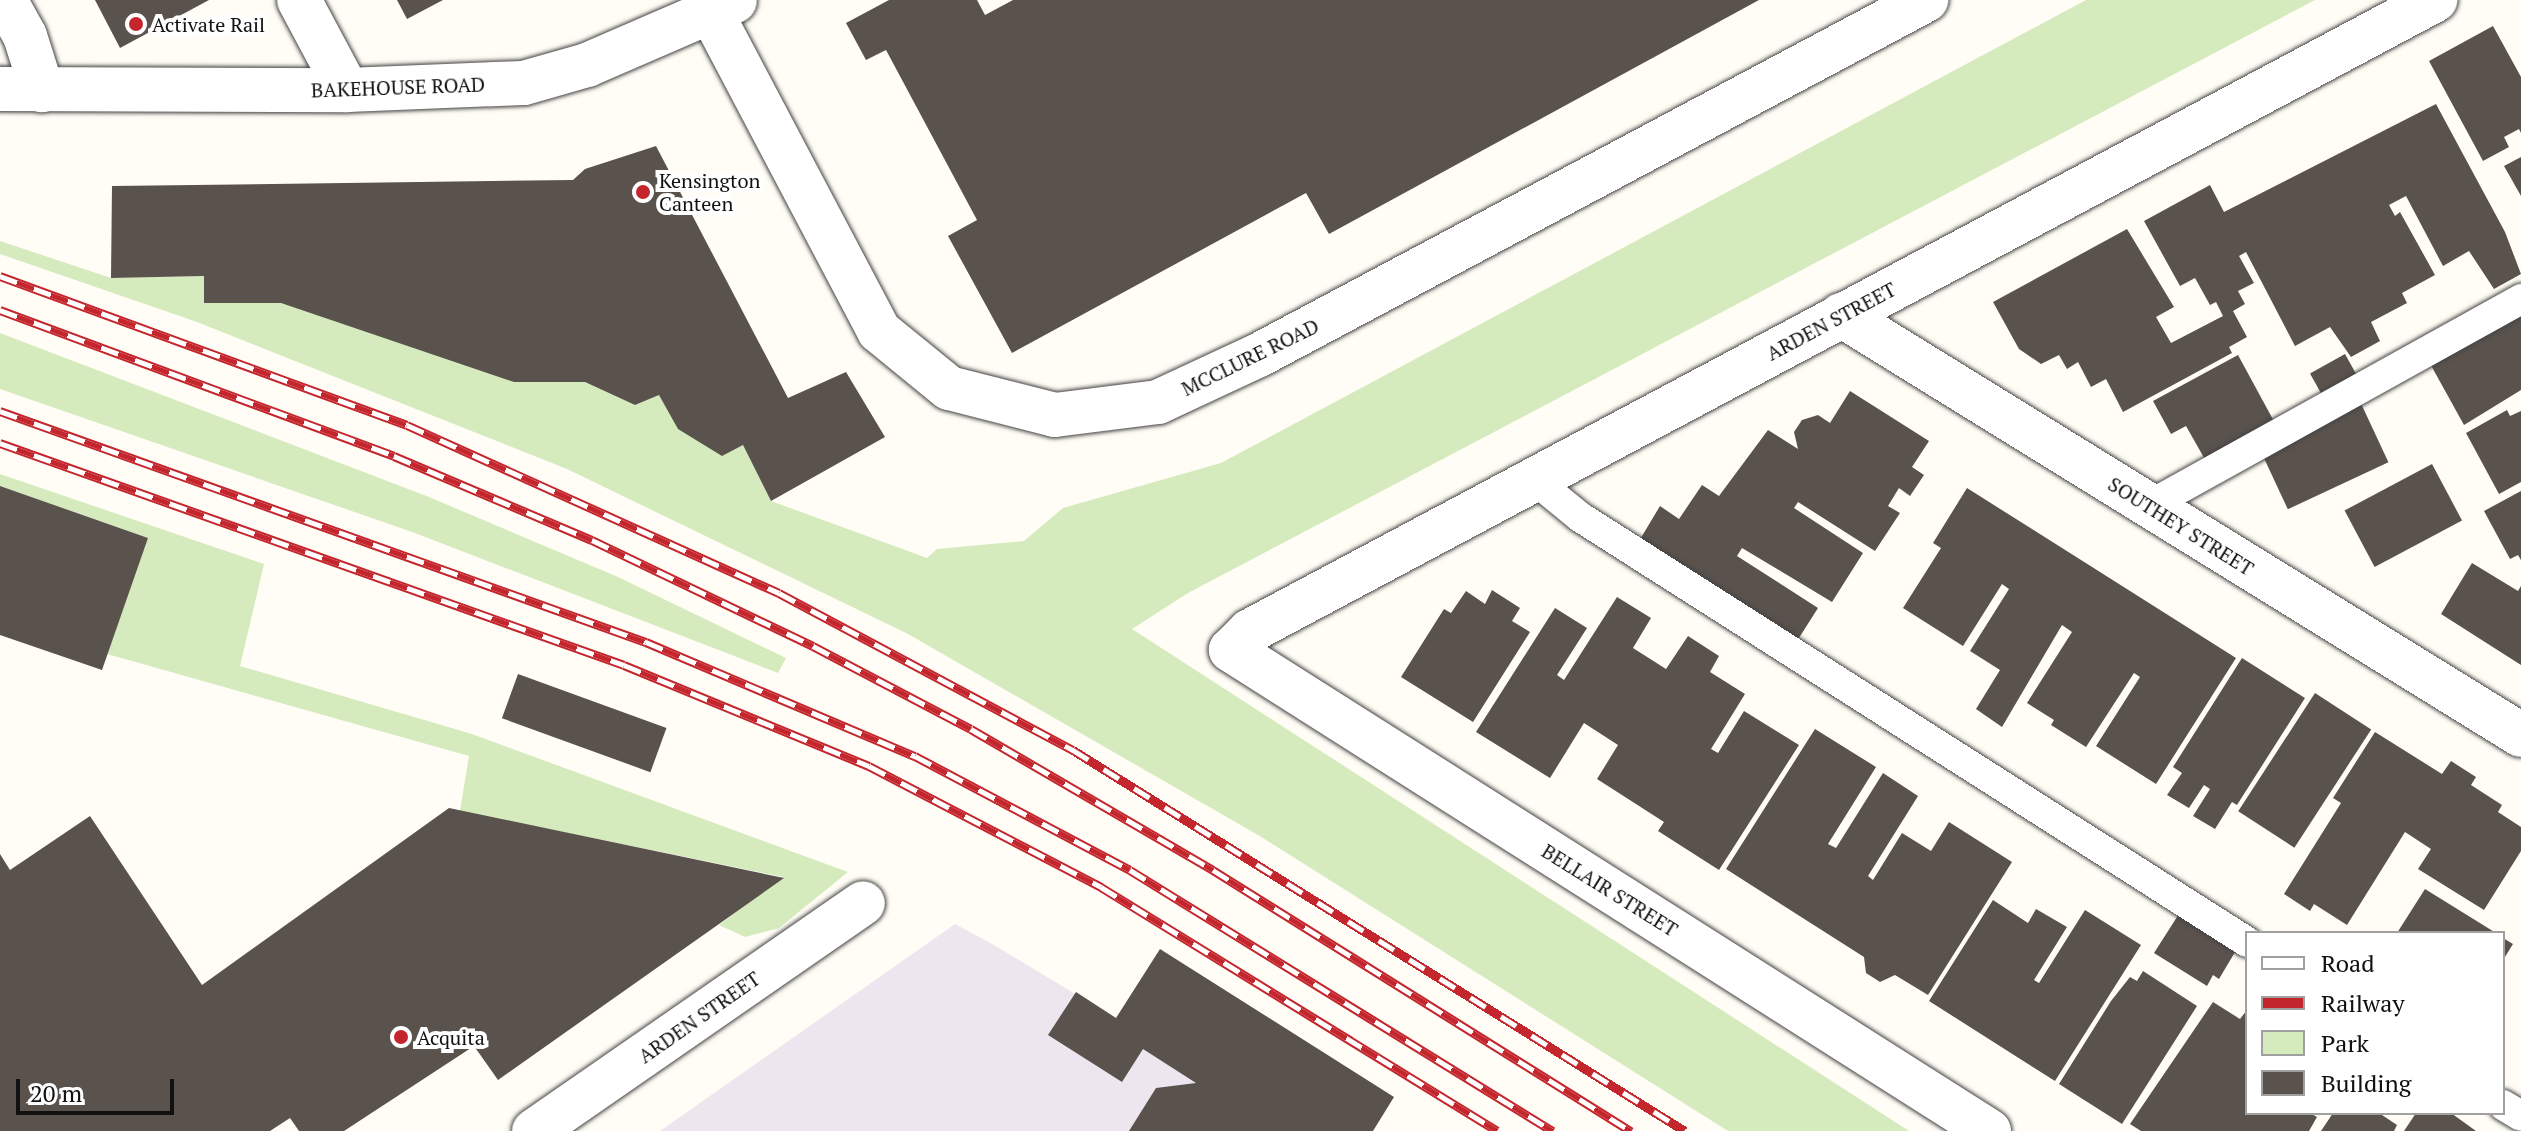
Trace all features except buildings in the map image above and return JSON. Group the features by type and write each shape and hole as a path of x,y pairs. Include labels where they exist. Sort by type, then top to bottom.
{"street":[{"path":"5,0 32,53 14,91"},
{"path":"299,0 347,90"},
{"name":"MCCLURE ROAD","path":"725,7 879,331 949,388 1055,415 1158,402 1259,355 1926,0"},
{"name":"ARDEN STREET","path":"1231,650 1250,631 2435,0"},
{"name":"BAKEHOUSE ROAD","path":"14,91 347,90 524,83 587,65 725,7"},
{"name":"SOUTHEY STREET","path":"1841,315 2521,735"},
{"name":"BELLAIR STREET","path":"1231,650 1989,1131"},
{"name":"ARDEN STREET","path":"534,1131 863,903"}],"lane":[{"path":"2148,506 2521,299"},
{"path":"1536,481 1580,517 2245,941"}],"shaded area":[{"path":"955,924 994,945 1303,1131 660,1131"}],"green space":[{"path":"2086,0 2315,0 1188,593 1132,629 1909,1131 1728,1131 1258,835 908,634 567,469 197,322 0,254 0,241 111,278 204,276 204,303 281,303 585,382 635,405 659,395 722,455 743,445 771,501 927,558 937,549 1024,541 1063,508 1221,463"},
{"path":"0,333 429,497 618,577 786,658 778,673 415,533 0,389"},
{"path":"0,474 264,564 240,666 472,734 848,872 779,928 745,937 719,925 783,877 460,811 469,756 107,654 148,538 0,486"}],"railway":[{"path":"0,276 407,425 779,593 1073,750 1685,1131"},
{"path":"0,310 394,456 592,540 813,646 971,729 1213,870 1631,1131"},
{"path":"0,411 646,642 915,756 1130,870 1553,1131"},
{"path":"0,443 624,665 869,766 1101,887 1497,1131"}],"place":[{"name":"Activate Rail","path":"136,24"},
{"name":"Kensington Canteen","path":"643,192"},
{"name":"Acquita","path":"401,1037"}]}
